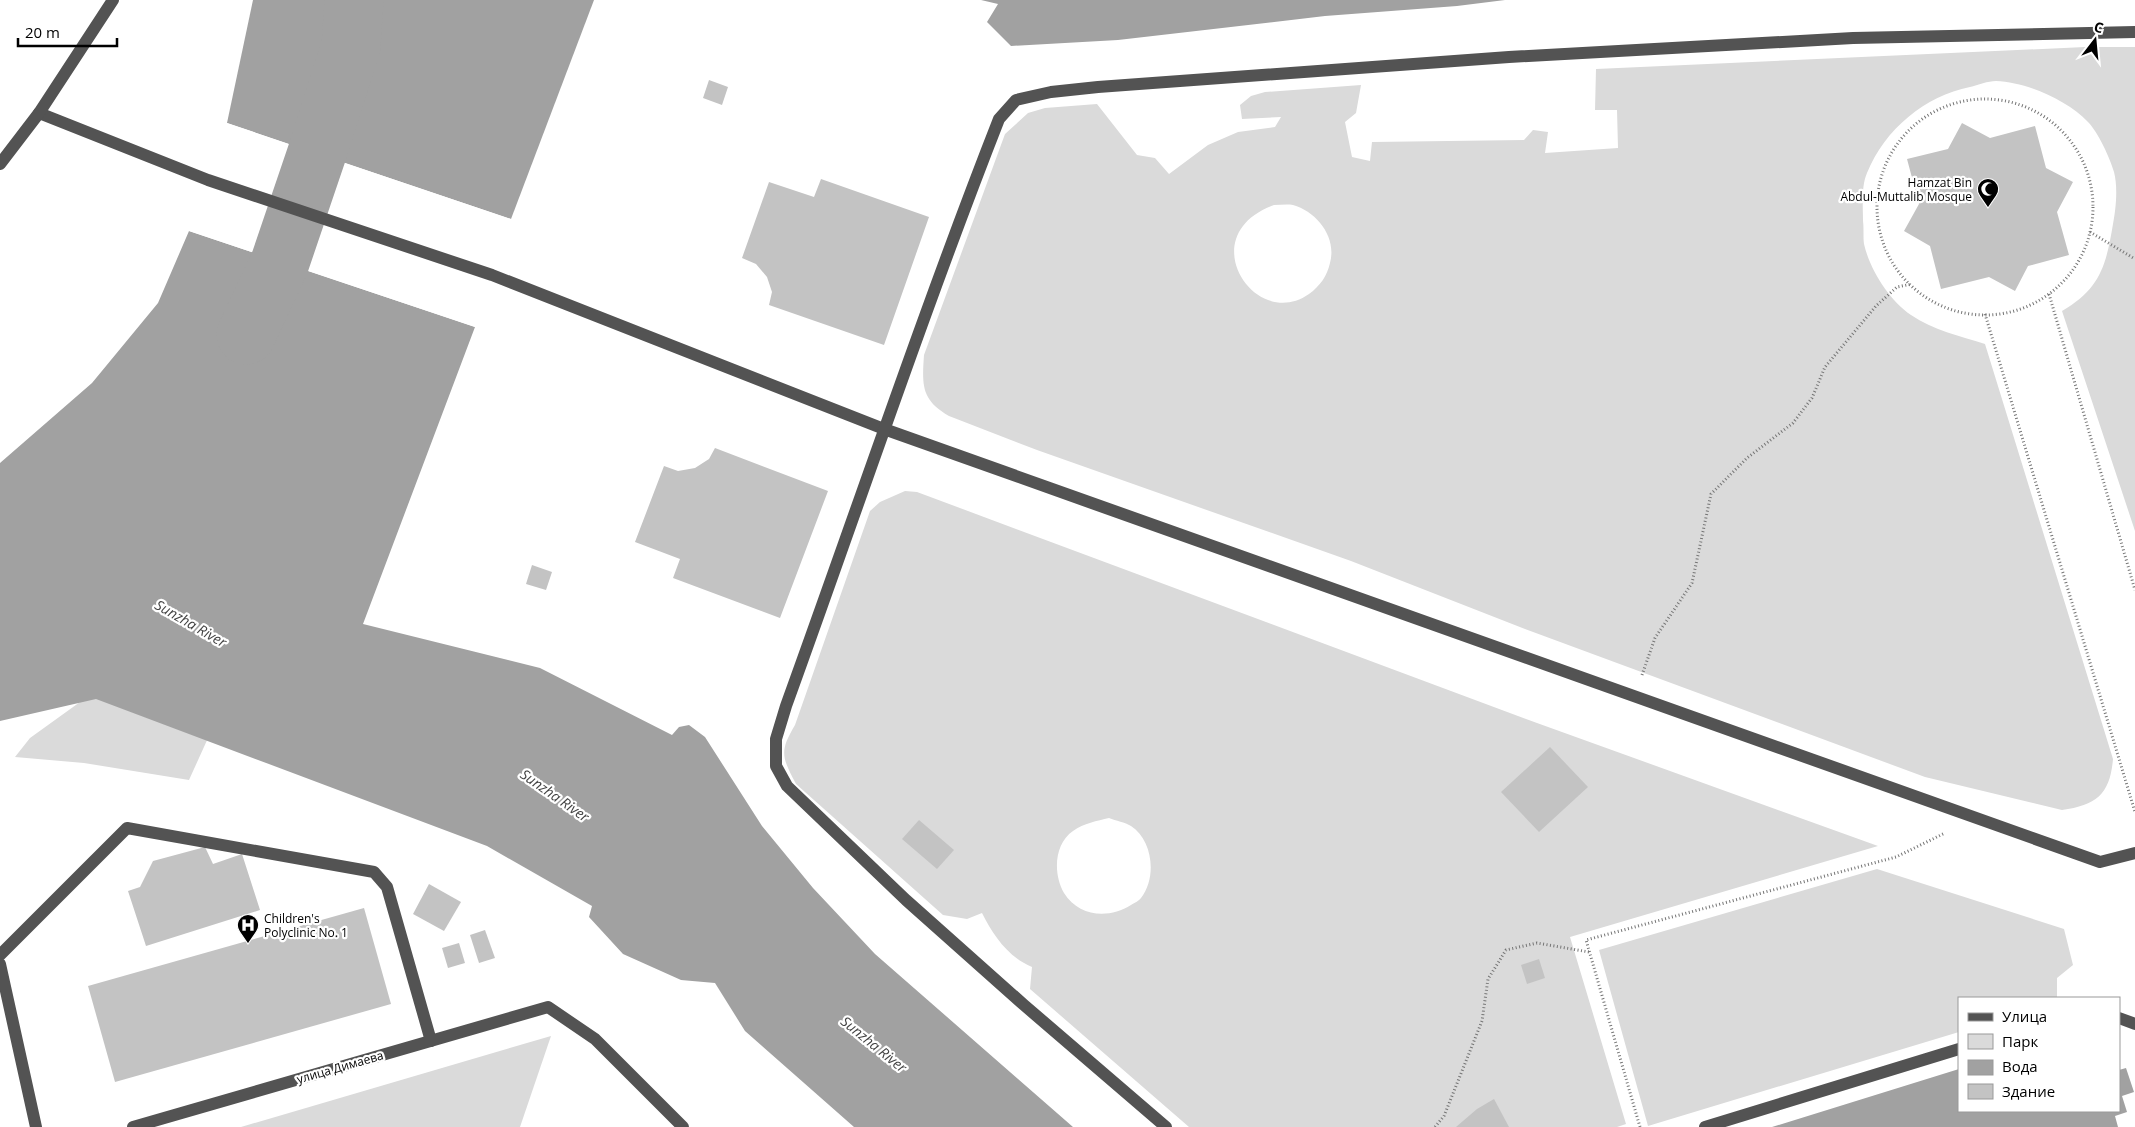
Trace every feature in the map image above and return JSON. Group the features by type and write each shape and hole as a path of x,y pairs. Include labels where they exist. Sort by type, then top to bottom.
{"street":[{"path":"0,164 39,113 114,0"},
{"path":"1166,1127 906,900 787,786 776,766 776,739 786,706 861,499 884,429 999,119 1016,100 1051,92 1098,87 1509,57 1853,38 2135,32"},
{"path":"39,113 208,180 492,275 884,429 1975,818 2100,862 2135,853"},
{"path":"0,955 127,828 374,872 387,887 432,1041"},
{"path":"0,964 36,1127"},
{"name":"улица Димаева","path":"132,1127 548,1007 595,1039 683,1127"},
{"path":"2120,1018 2135,1024"},
{"path":"1705,1127 1958,1049"}],"path":[{"path":"1990,98 2026,106 2057,125 2080,153 2092,187 2093,223 2090,232 2082,257 2059,286 2049,294 2029,306 1995,315 1960,312 1927,298 1901,275 1884,244 1877,210 1881,175 1897,144 1903,137 1922,119 1954,103 1990,98"},
{"path":"2090,232 2135,259"},
{"path":"1640,698 1643,672 1655,638 1692,583 1711,494 1747,458 1793,423 1812,398 1825,367 1876,306 1897,287 1912,284"},
{"path":"2049,294 2135,590"},
{"path":"1985,314 2135,812"},
{"path":"1640,1127 1586,940 1896,857 1975,818"},
{"path":"1435,1127 1444,1116 1482,1021 1488,979 1506,950 1537,943 1590,952"}],"green space":[{"path":"2085,47 2135,47 2135,531 2062,311 2085,294 2099,275 2104,264 2114,218 2116,191 2114,172 2110,160 2092,126 2069,106 2045,94 2020,85 1993,81 1953,91 1937,98 1908,117 1884,142 1867,173 1863,190 1864,244 1871,264 1888,293 1903,309 1928,325 1985,344 2113,759 2109,781 2100,796 2093,801 2062,810 1925,777 1525,629 1351,561 1037,450 949,416 928,398 923,375 924,355 1005,134 1028,113 1045,108 1097,104 1137,155 1155,158 1169,174 1208,145 1238,132 1275,127 1281,117 1242,119 1240,105 1251,96 1265,92 1361,85 1356,113 1345,122 1352,157 1370,161 1372,142 1524,140 1533,130 1548,132 1545,153 1618,148 1617,110 1595,110 1596,69","holes":["1274,205 1293,205 1310,213 1323,227 1331,244 1330,263 1322,280 1309,294 1289,302 1269,300 1252,290 1240,275 1234,256 1237,237 1249,219"]},
{"path":"905,491 917,492 1537,723 1878,846 1570,937 1626,1124 1617,1127 1189,1127 1030,989 1032,967 1023,963 1002,944 982,913 967,919 943,915 796,784 791,775 785,761 786,742 795,725 870,511 880,502","holes":["1109,818 1126,823 1138,832 1148,850 1151,870 1146,890 1141,898 1122,909 1104,914 1086,911 1070,901 1060,885 1057,860 1062,844 1073,831 1082,826"]},
{"path":"267,608 189,780 84,763 15,757 30,738 105,684"},
{"path":"1877,869 2064,929 2073,965 2057,978 2057,997 1958,997 1958,1032 1648,1126 1599,950"},
{"path":"551,1036 520,1127 241,1127"}],"water":[{"path":"253,0 594,0 511,219 227,123"},
{"path":"981,0 1505,0 1457,6 1325,16 1118,40 1011,46 987,22 998,4"},
{"name":"Sunzha River","path":"189,231 475,327 363,624 540,668 672,735 679,727 689,725 705,737 762,826 813,888 875,954 1073,1127 854,1127 745,1031 715,983 681,980 623,954 589,917 592,906 487,846 96,699 0,721 0,463 92,383 158,303"},
{"path":"2126,1068 2134,1092 2122,1096 2127,1112 2115,1116 2118,1127 1772,1127 1958,1069 1958,1112 2120,1112 2120,1070"}],"pier":[{"path":"227,123 511,219 510,221 226,125"},
{"path":"190,229 476,325 475,327 189,231"}],"building":[{"path":"709,80 728,87 722,105 703,98"},
{"name":"Hamzat Bin Abdul-Muttalib Mosque","path":"1962,123 1990,138 2035,126 2046,168 2073,182 2057,212 2069,255 2028,266 2015,291 1989,277 1941,289 1930,246 1904,231 1919,204 1907,159 1948,149"},
{"path":"821,179 929,217 884,345 769,305 772,292 767,277 756,264 742,258 769,182 814,197"},
{"path":"715,448 828,491 780,618 673,578 680,559 635,542 664,466 678,471 695,468 709,459"},
{"path":"532,565 552,572 546,590 526,584"},
{"path":"1550,747 1588,787 1539,832 1501,792"},
{"path":"919,820 954,850 937,869 902,839"},
{"path":"205,847 213,864 242,854 260,910 146,946 128,891 140,887 153,861"},
{"path":"429,884 461,902 444,931 413,914"},
{"path":"364,908 391,1004 115,1082 88,986"},
{"path":"485,930 495,958 479,963 470,935"},
{"path":"459,943 465,963 448,968 442,948"},
{"path":"1539,959 1545,978 1527,984 1521,965"},
{"path":"1494,1099 1509,1127 1456,1127 1477,1109"}],"waterway":[{"path":"246,335 280,262 317,153 351,46 354,0"}],"place":[{"name":"Hamzat Bin Abdul-Muttalib Mosque","path":"1988,208"},
{"name":"Children's Polyclinic No. 1","path":"248,944"}]}
